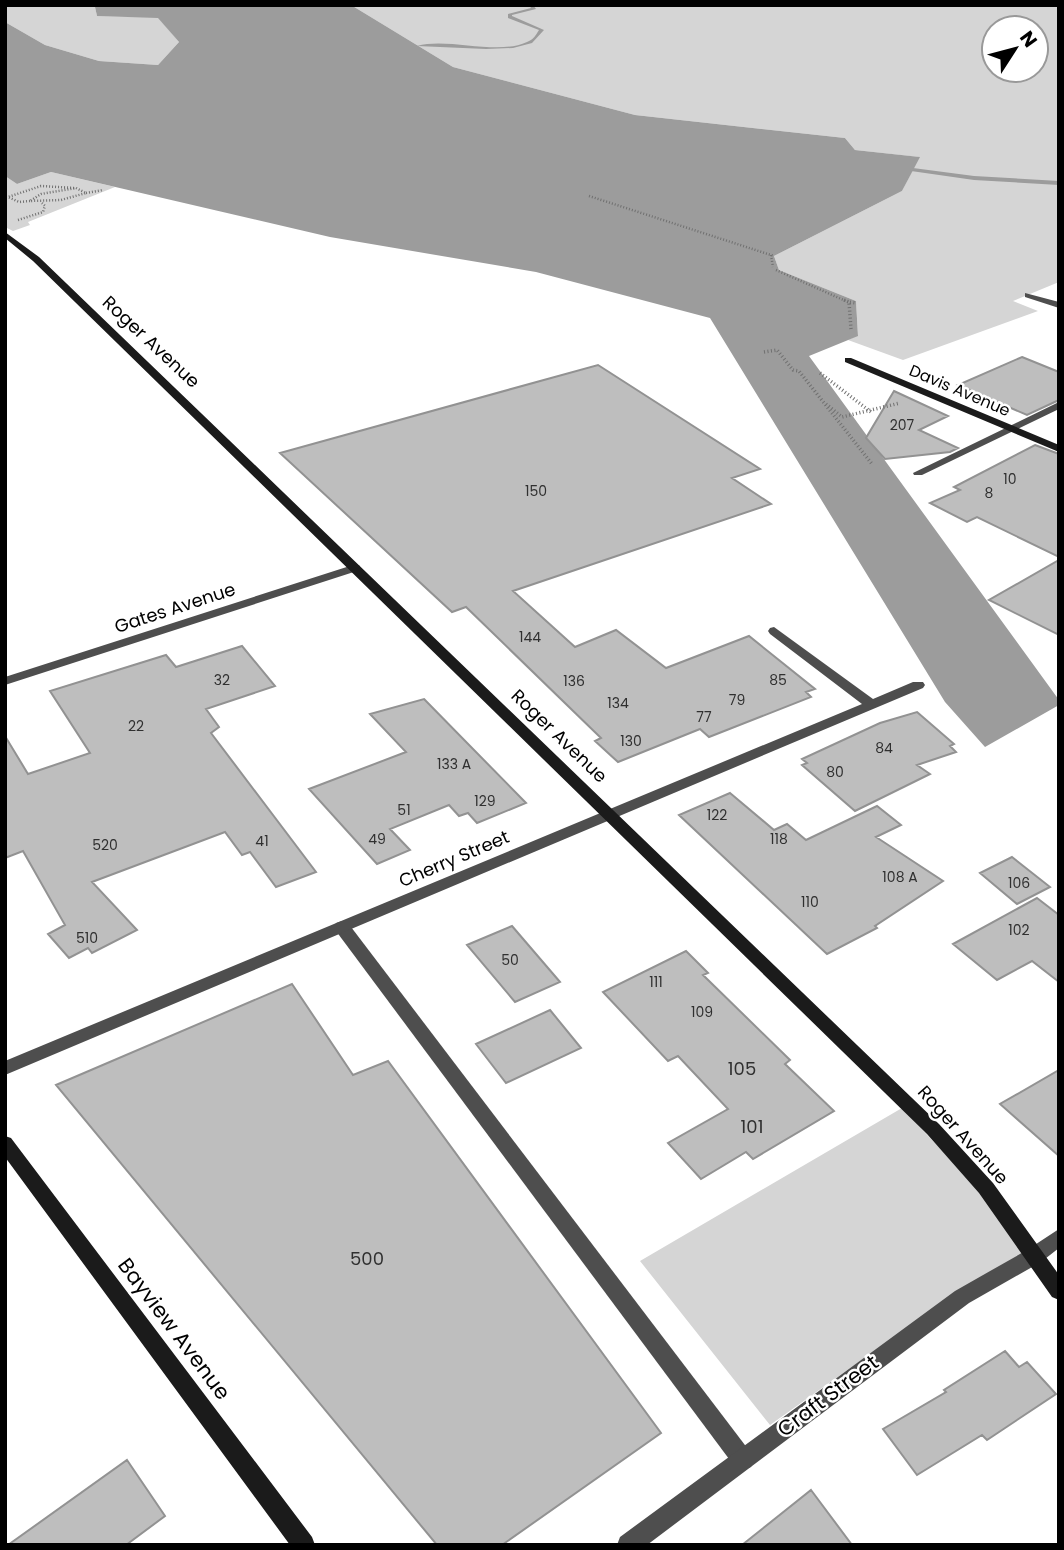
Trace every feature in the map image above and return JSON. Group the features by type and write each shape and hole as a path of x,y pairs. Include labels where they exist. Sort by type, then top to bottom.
{"street":[{"name":"Roger Avenue","path":"5,234 36,259 933,1129 986,1188 1059,1291"},
{"path":"1028,295 1059,305"},
{"name":"Davis Avenue","path":"848,360 1059,449"},
{"path":"918,473 1059,405"},
{"name":"Gates Avenue","path":"5,681 356,568"},
{"path":"774,631 871,704"},
{"name":"Cherry Street","path":"5,1068 918,685"},
{"path":"342,927 743,1460"},
{"name":"Bayview Avenue","path":"5,1143 304,1545"},
{"name":"Craft Street","path":"628,1545 962,1297 1034,1256 1059,1237"}],"path":[{"path":"86,194 84,190 54,184 38,186 8,197 19,202 42,202 86,194 103,190"},
{"path":"30,201 41,194 76,188"},
{"path":"589,196 773,255 774,268 856,303"},
{"path":"8,222 43,212 45,206 42,202"},
{"path":"849,302 851,329"},
{"path":"764,352 777,350 793,370 799,371 872,464"},
{"path":"820,373 871,412"},
{"path":"825,404 829,404 842,417 890,408 925,393"}],"shaded area":[{"path":"5,5 204,5 95,7 97,16 158,17 179,42 158,65 99,61 45,45 5,22"},
{"path":"351,5 1059,5 1059,282 1013,301 1038,311 903,360 848,340 858,335 856,301 779,270 774,256 902,191 919,157 855,150 845,138 635,115 453,67"},
{"path":"351,5 453,67 635,115 845,138 855,150 920,157 902,191 774,256 779,270 856,301 858,336 809,356 1059,700 1059,705 985,747 945,702 710,318 536,272 330,237 51,172 17,184 5,176 5,22 45,45 99,61 158,65 179,42 158,18 97,16 95,7"},
{"path":"51,172 115,187 28,222 30,225 13,231 5,227 5,176 17,184"},
{"path":"902,1108 978,1189 1025,1254 967,1285 770,1425 640,1261"}],"building":[{"path":"1022,357 1059,372 1059,400 1027,415 958,385"},
{"path":"598,365 760,469 732,478 771,504 513,591 575,647 616,630 666,668 749,636 815,689 806,692 811,697 709,737 700,729 618,762 595,741 601,738 466,607 452,612 280,453"},
{"path":"894,391 948,416 919,430 958,448 950,452 885,459 866,438"},
{"path":"1035,445 1059,454 1059,557 977,517 967,522 930,503 960,490 954,487"},
{"path":"1059,560 1059,635 989,600"},
{"path":"242,646 275,686 206,709 219,727 211,733 316,872 276,887 250,852 242,855 225,832 92,882 137,930 92,953 88,948 69,958 48,934 65,925 23,851 5,858 5,736 28,774 90,753 50,691 166,655 176,667"},
{"path":"424,699 526,803 477,823 468,813 459,816 449,805 390,829 410,850 377,864 309,789 406,752 370,714"},
{"path":"917,712 954,744 950,746 956,752 917,765 930,774 855,811 802,765 807,763 802,759 880,723"},
{"path":"730,793 774,830 787,824 806,840 877,806 901,825 876,837 943,881 875,926 877,928 827,954 679,815"},
{"path":"1012,857 1050,887 1017,904 980,873"},
{"path":"1037,898 1059,915 1059,982 1032,961 997,980 953,944"},
{"path":"512,926 560,982 515,1002 467,945"},
{"path":"686,951 708,973 703,975 790,1060 785,1064 834,1111 753,1159 746,1152 701,1179 668,1143 728,1109 678,1056 668,1061 603,992"},
{"path":"292,984 353,1075 388,1061 661,1433 502,1545 437,1545 56,1085"},
{"path":"550,1010 581,1048 506,1083 476,1044"},
{"path":"1059,1070 1059,1156 1000,1104"},
{"path":"1005,1351 1019,1367 1027,1362 1056,1394 987,1440 982,1435 917,1475 883,1429 946,1392 944,1390"},
{"path":"127,1460 165,1516 126,1545 8,1545"},
{"path":"811,1490 852,1545 742,1545"}],"waterway":[{"path":"419,46 500,48 529,43 542,30 510,17 510,14 534,9 531,5"},
{"path":"913,170 974,178 1059,183"}]}
